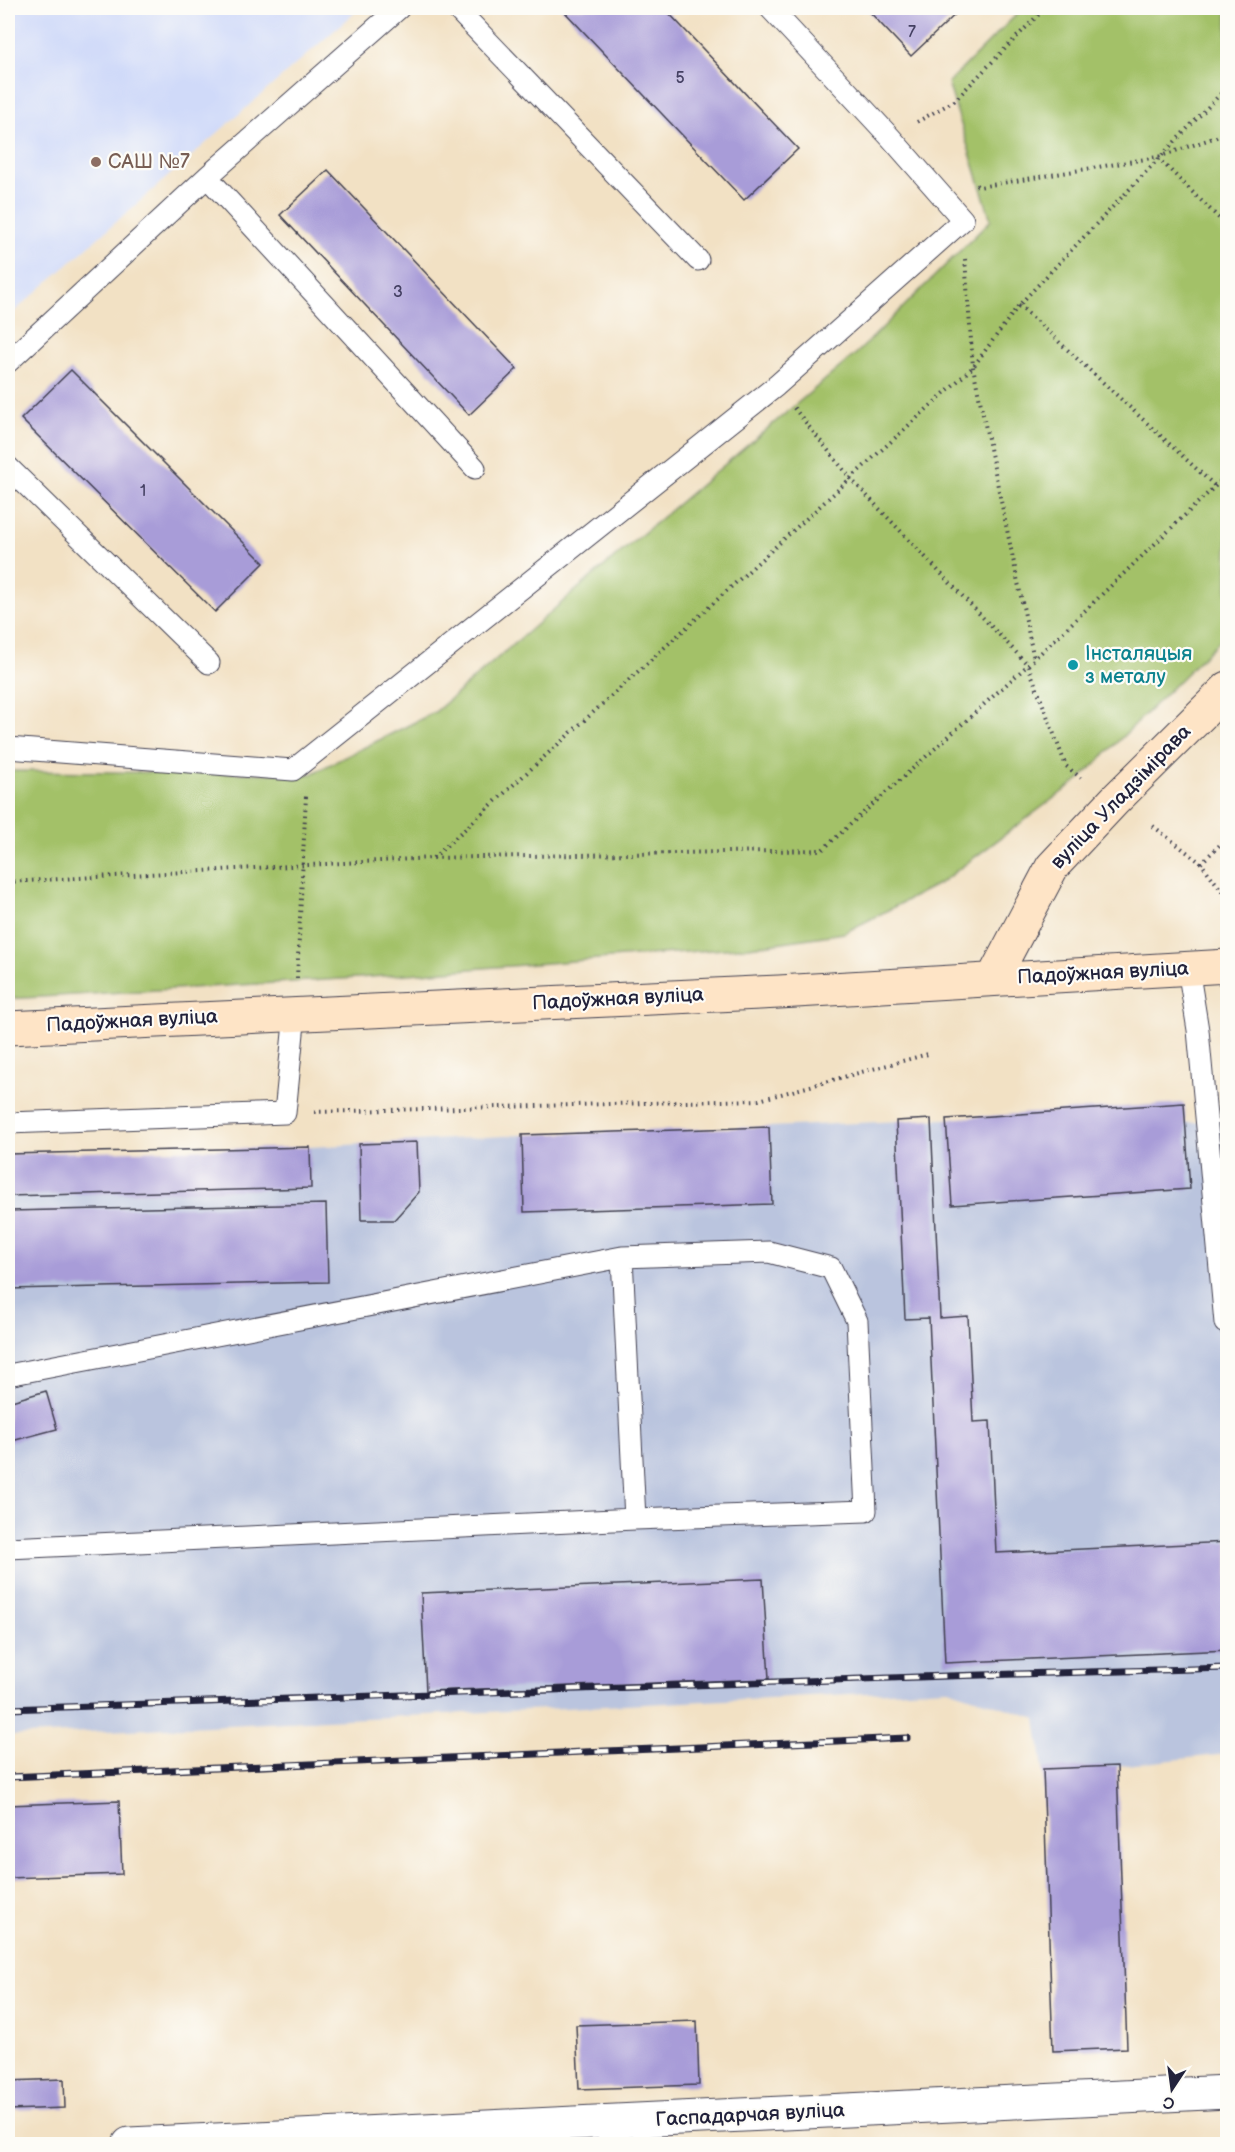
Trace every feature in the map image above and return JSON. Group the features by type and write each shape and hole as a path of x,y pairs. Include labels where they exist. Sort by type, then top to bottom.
{"main road":[{"name":"вуліца Уладзімірава","path":"993,979 1052,867 1227,688"},
{"name":"Падоўжная вуліца","path":"8,1028 779,992 1227,966"}],"street":[{"name":"Гаспадарчая вуліца","path":"129,2145 1227,2092"}],"lane":[{"path":"8,362 207,177 399,8"},
{"path":"456,8 698,260"},
{"path":"8,748 293,770 776,386 963,220 891,138 770,8"},
{"path":"207,177 475,468"},
{"path":"8,467 210,663"},
{"path":"1188,969 1198,1030 1225,1323"},
{"path":"8,1123 285,1113 294,1013"},
{"path":"8,1375 622,1257 769,1252 831,1268 857,1321 866,1511 634,1519 8,1548"},
{"path":"622,1257 634,1519"}],"path":[{"path":"891,138 954,100 1045,8"},
{"path":"432,858 973,367 1019,305 1227,86"},
{"path":"970,181 980,187 1158,158 1227,133"},
{"path":"1158,158 1227,227"},
{"path":"963,220 973,367 1034,659"},
{"path":"1019,305 1215,486"},
{"path":"776,386 851,479 1028,664 1066,766 1082,778"},
{"path":"8,882 432,858 822,850 1034,659 1227,474"},
{"path":"294,1013 304,865 307,760"},
{"path":"1153,826 1201,863 1225,895 1227,894"},
{"path":"1201,863 1227,837"},
{"path":"285,1113 759,1100 928,1054"}],"shaded area":[{"name":"САШ №7","path":"8,8 360,8 8,317"},
{"path":"1184,1103 1185,1123 1227,1120 1227,1754 1117,1766 1043,1769 1036,1718 948,1689 8,1736 8,1196 311,1188 310,1147 522,1135 946,1119"}],"green space":[{"path":"1023,8 1227,8 1227,633 1081,778 940,883 844,933 749,947 358,978 8,999 8,771 311,774 435,712 858,352 991,220 948,83"}],"building":[{"path":"561,8 664,8 798,149 744,200"},
{"path":"866,8 962,8 911,56"},
{"path":"328,170 517,369 469,415 280,215"},
{"path":"71,370 264,563 215,612 21,419"},
{"path":"1184,1103 1190,1189 952,1205 946,1119"},
{"path":"931,1119 940,1318 968,1316 973,1422 990,1421 996,1553 1228,1542 1228,1650 945,1663 929,1318 905,1319 896,1121"},
{"path":"769,1127 772,1204 524,1212 522,1135"},
{"path":"417,1142 419,1192 394,1220 361,1220 359,1144"},
{"path":"310,1147 311,1188 8,1196 8,1154"},
{"path":"326,1204 328,1282 8,1289 8,1211"},
{"path":"46,1391 57,1429 8,1442 8,1402"},
{"path":"763,1579 769,1679 426,1691 421,1593"},
{"path":"1117,1766 1127,2048 1053,2051 1043,1769"},
{"path":"119,1801 122,1874 8,1878 8,1805"},
{"path":"697,2021 699,2085 579,2089 576,2025"},
{"path":"64,2079 65,2108 8,2110 8,2081"}],"railway":[{"path":"8,1709 1228,1668"},
{"path":"8,1777 907,1738"}],"place":[{"name":"САШ №7","path":"96,162"},
{"name":"Інсталяцыя з металу","path":"1073,665"}]}
